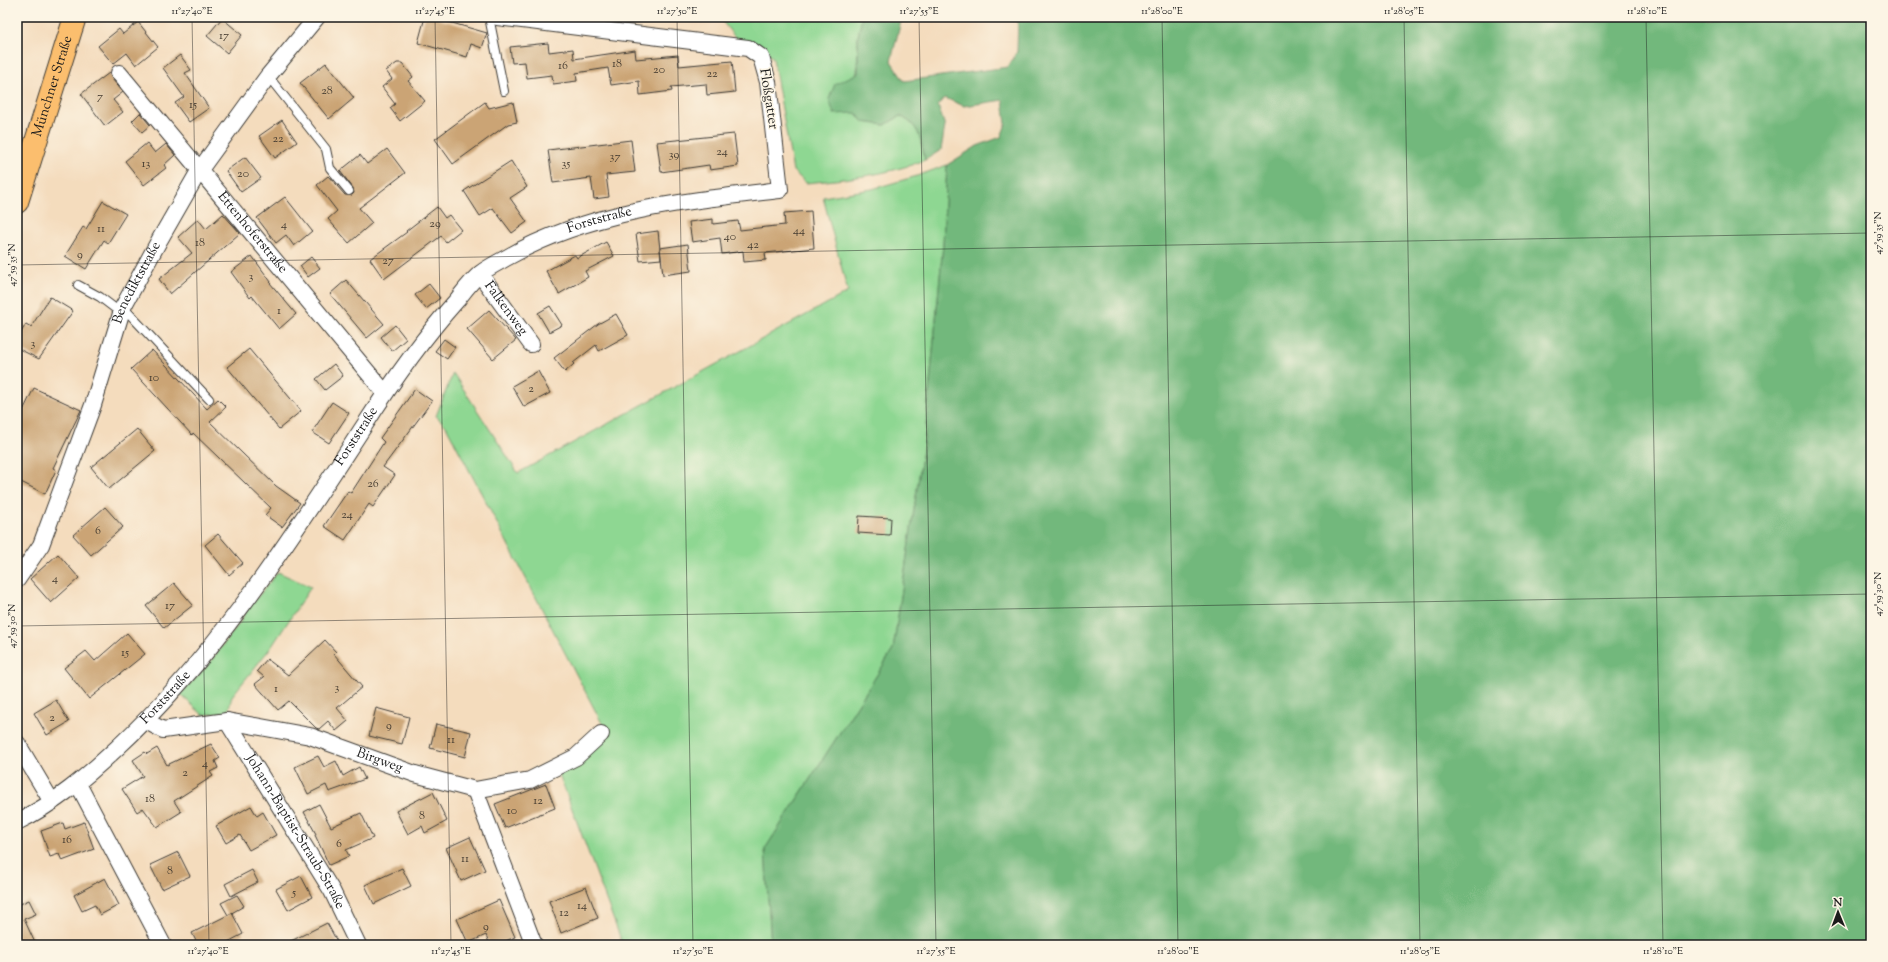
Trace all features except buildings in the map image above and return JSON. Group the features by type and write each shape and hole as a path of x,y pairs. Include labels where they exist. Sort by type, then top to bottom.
{"main road":[{"name":"Münchner Straße","path":"17,202 75,17"}],"street":[{"name":"Benediktstraße","path":"17,580 41,545 93,404 122,310 199,171 268,76 317,17"},
{"name":"Floßgatter","path":"498,17 748,48 761,57 768,82 780,190"},
{"name":"Ettenhoferstraße","path":"119,73 385,393"},
{"name":"Forststraße","path":"17,822 52,802 78,784 146,721 202,658 254,592 385,393 444,314 480,274 530,245 597,220 685,201 780,190"},
{"name":"Falkenweg","path":"480,274 531,344"},
{"name":"Birgweg","path":"146,721 163,730 227,721 310,736 415,774 474,790 530,780 576,757 601,734"},
{"name":"Johann-Baptist-Straub-Straße","path":"227,721 332,891 358,945"},
{"path":"17,743 52,802"},
{"path":"78,784 163,945"},
{"path":"474,790 534,945"}],"lane":[{"name":"Floßgatter","path":"498,17 504,91"},
{"path":"268,76 326,149 330,168 349,191"},
{"path":"78,285 122,310 209,399"}],"green space":[{"path":"719,17 862,17 858,36 856,113 863,122 885,125 900,116 907,120 916,129 925,160 882,173 806,183 793,171 773,58 758,44 737,40"},
{"path":"862,17 902,17 891,61 904,81 1008,67 1017,52 1018,17 1871,17 1871,945 771,945 765,849 893,650 925,436 943,245 947,165 977,146 1001,137 1006,124 1003,100 964,106 945,98 938,106 945,126 941,150 925,160 916,129 912,124 900,116 885,125 863,122 856,113 834,114 829,99 835,84 858,73 858,36"},
{"path":"947,165 943,245 925,436 893,650 765,849 771,945 623,945 559,774 607,733 446,426 436,416 453,373 518,473 848,292 823,197 872,189 917,176"},
{"path":"278,572 311,587 272,646 232,696 228,712 203,715 180,694 206,667 241,621 246,611"}]}
